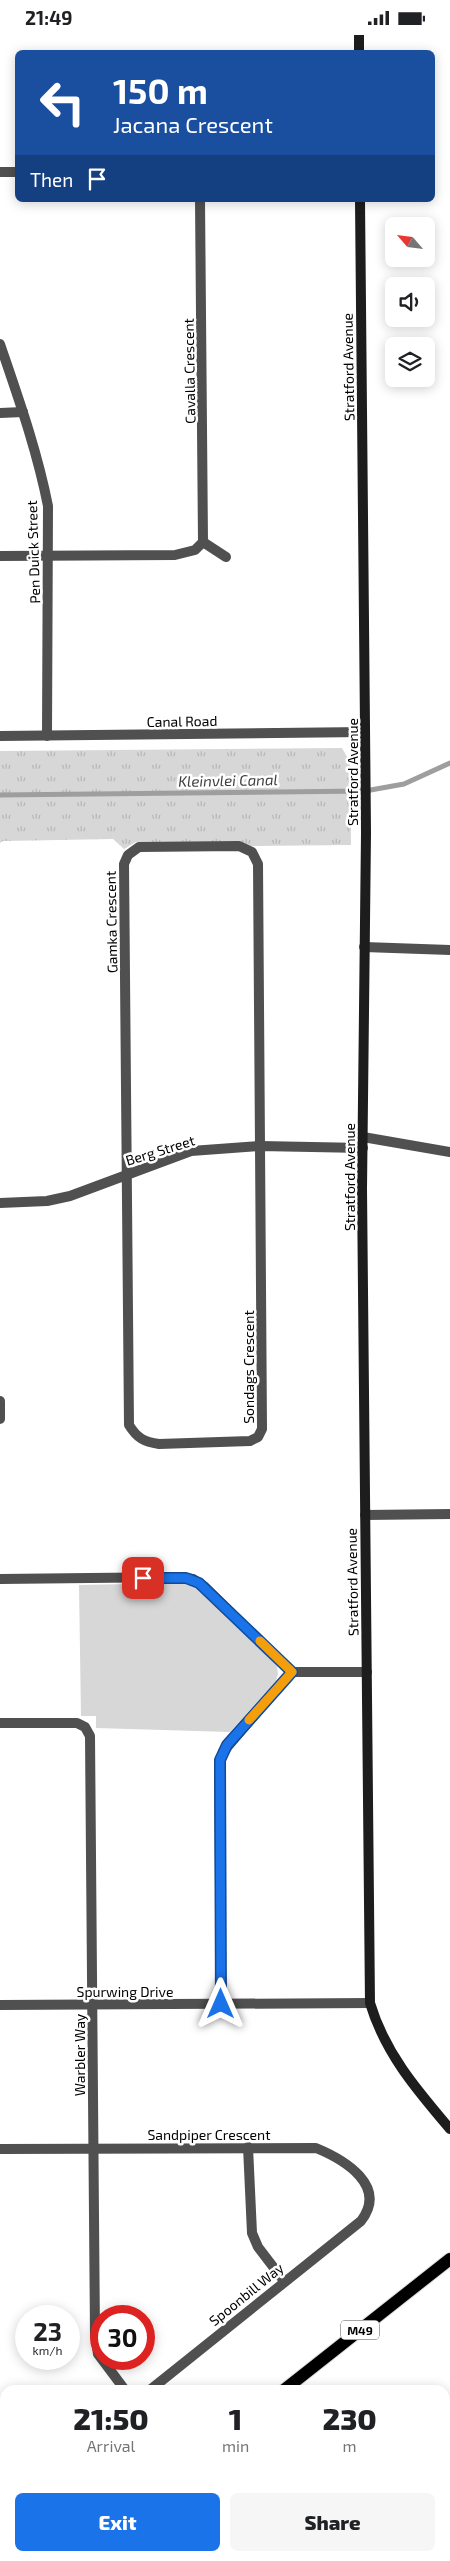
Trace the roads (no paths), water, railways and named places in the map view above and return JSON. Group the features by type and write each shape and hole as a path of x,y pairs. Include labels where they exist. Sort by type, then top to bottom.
{"main road":[{"name":"M49","path":"290,2385 450,2259"}],"street":[{"path":"359,35 359,50"},
{"path":"0,172 15,172"},
{"name":"Cavalla Crescent","path":"200,202 204,542"},
{"name":"Stratford Avenue","path":"360,202 366,833 362,1148 370,2003 377,2024 391,2053 408,2080 450,2129"},
{"name":"Pen Duick Street","path":"0,344 42,475 48,505 47,736"},
{"path":"0,413 23,412"},
{"path":"0,556 175,555 195,550 204,542 226,557"},
{"name":"Canal Road","path":"0,736 365,732"},
{"name":"Gamka Crescent","path":"127,1174 124,864 128,855 139,847 239,846 248,849 256,858 258,864 260,1146"},
{"path":"364,947 450,950"},
{"path":"363,1137 450,1152"},
{"name":"Berg Street","path":"0,1203 47,1201 70,1196 191,1151 260,1146 362,1148"},
{"name":"Sondags Crescent","path":"127,1174 129,1425 135,1435 145,1442 159,1444 250,1441 258,1437 262,1429 264,1417 260,1146"},
{"path":"0,1401 0,1419"},
{"path":"365,1515 450,1514"},
{"path":"0,1579 179,1577 193,1579 205,1587 292,1672 367,1672"},
{"path":"221,2004 220,1760 227,1745 292,1672"},
{"name":"Warbler Way","path":"0,1723 72,1723 85,1727 90,1736 93,2005 92,2148 96,2345 98,2354 121,2385"},
{"name":"Spurwing Drive","path":"0,2005 370,2003"},
{"path":"248,2147 252,2233 258,2247 284,2281"},
{"name":"Sandpiper Crescent","path":"0,2149 316,2148 346,2163 370,2194 367,2213 360,2221"},
{"name":"Spoonbill Way","path":"156,2385 360,2221"}],"waterway":[{"name":"Kleinvlei Canal","path":"0,795 365,791 404,784 450,763"}]}
